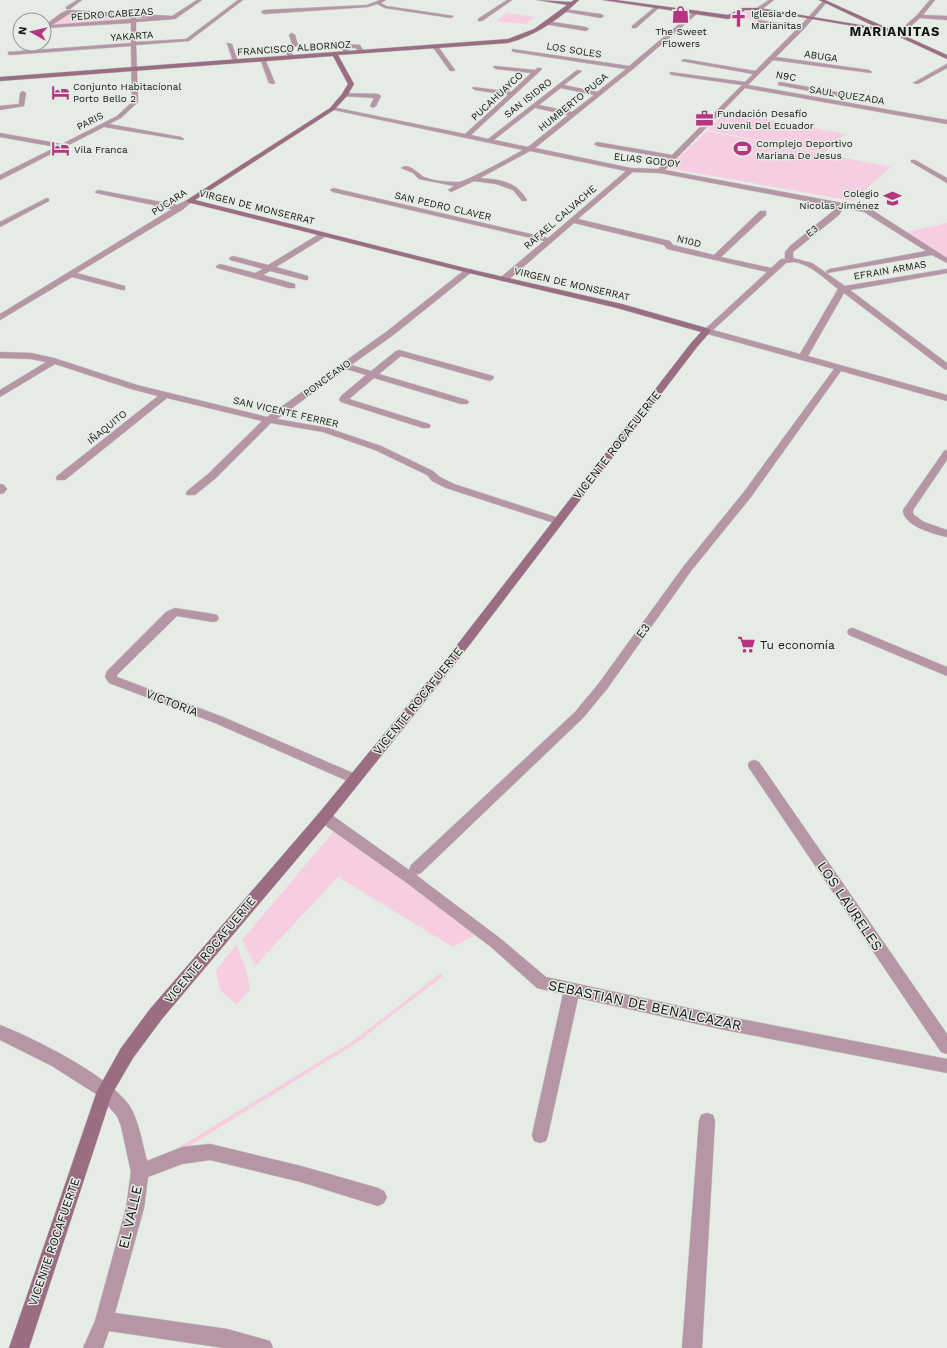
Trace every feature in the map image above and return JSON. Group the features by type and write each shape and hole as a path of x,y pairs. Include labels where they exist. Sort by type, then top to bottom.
{"street":[{"path":"68,10 80,0"},
{"name":"PEDRO CABEZAS","path":"68,10 46,27 96,27 133,19 173,18 200,0"},
{"name":"YAKARTA","path":"10,53 173,42 191,39 241,0"},
{"path":"264,12 368,6 384,0"},
{"path":"480,20 510,0"},
{"path":"539,0 571,4"},
{"name":"FRANCISCO ALBORNOZ","path":"0,79 515,40 546,23 577,0"},
{"path":"605,0 728,17 733,16 744,9 759,9 889,31"},
{"path":"759,9 772,0"},
{"path":"899,34 919,16 933,0"},
{"path":"660,171 802,28 823,1 946,56"},
{"path":"378,3 385,7 451,16"},
{"path":"302,10 307,4"},
{"path":"634,27 658,7"},
{"path":"68,10 133,19"},
{"path":"563,10 601,16"},
{"name":"HUMBERTO PUGA","path":"451,190 530,149 631,68 696,12"},
{"path":"919,16 947,18"},
{"name":"PARIS","path":"0,178 119,117 135,102 132,45 133,19"},
{"path":"760,21 802,28"},
{"name":"LOS SOLES","path":"546,23 586,29"},
{"path":"869,28 876,27 876,25"},
{"path":"171,35 173,42"},
{"path":"291,57 287,49 295,45 292,35"},
{"path":"229,44 236,61"},
{"path":"435,46 452,70"},
{"name":"LOS SOLES","path":"514,50 631,68"},
{"path":"335,54 351,84 345,95 378,96 373,106"},
{"name":"ABUGA","path":"772,58 868,72"},
{"path":"262,59 272,83"},
{"path":"684,61 702,61 757,73"},
{"path":"766,65 773,66"},
{"path":"916,83 947,66"},
{"name":"PUCAHUAYCO","path":"467,136 537,71 496,67"},
{"name":"SAN ISIDRO","path":"489,141 579,71"},
{"path":"672,72 747,83"},
{"name":"N9C","path":"747,83 759,80"},
{"name":"SAUL QUEZADA","path":"747,83 947,122"},
{"name":"N9C","path":"774,83 842,95"},
{"path":"559,86 599,94"},
{"path":"475,88 512,94"},
{"path":"0,108 22,105 23,93"},
{"name":"PUCARA","path":"0,318 189,202 332,108 345,95"},
{"path":"534,106 572,114"},
{"name":"ELIAS GODOY","path":"332,108 631,170 660,171 866,210 947,261"},
{"path":"104,125 182,139"},
{"path":"0,135 64,146"},
{"path":"597,144 673,157"},
{"path":"912,161 947,181"},
{"path":"404,168 415,172 421,178 463,185"},
{"name":"RAFAEL CALVACHE","path":"504,279 631,170"},
{"path":"474,179 504,183 515,187 524,200"},
{"name":"SAN PEDRO CLAVER","path":"333,190 548,240"},
{"path":"98,192 179,208"},
{"path":"0,226 47,200"},
{"name":"VIRGEN DE MONSERRAT","path":"189,202 469,271 620,306 947,398"},
{"name":"E3","path":"789,260 789,252 792,248 836,213 842,205"},
{"path":"716,258 763,213"},
{"name":"N10D","path":"571,220 667,243 670,248 772,271"},
{"path":"256,276 324,235"},
{"path":"830,271 933,252"},
{"path":"234,258 305,278"},
{"path":"789,260 797,259 805,262 947,367"},
{"name":"VICENTE ROCAFUERTE","path":"19,1348 105,1091 127,1053 156,1014 324,817 454,658 707,331 772,271 784,261 789,260"},
{"path":"220,266 292,286"},
{"name":"PONCEANO","path":"191,493 212,476 269,420 344,366 469,271"},
{"name":"EFRAIN ARMAS","path":"803,357 842,289 947,272"},
{"path":"71,274 122,288"},
{"path":"426,426 344,400 344,398 399,353 490,378"},
{"name":"SAN VICENTE FERRER","path":"0,355 31,356 54,361 134,387 269,420 324,430 391,454 430,473 436,479 450,486 558,522"},
{"path":"0,394 54,361"},
{"path":"344,366 464,402"},
{"name":"E3","path":"416,869 578,715 603,686 687,570 747,495 840,367"},
{"name":"IÑAQUITO","path":"61,478 166,394"},
{"path":"947,452 908,510 908,514 919,524 947,534"},
{"path":"0,487 2,489 0,491"},
{"name":"VICTORIA","path":"213,618 175,612 170,615 117,668 111,677 113,680 226,723 355,779"},
{"path":"853,632 947,672"},
{"name":"LOS LAURELES","path":"754,765 947,1047"},
{"name":"SEBASTIAN DE BENALCAZAR","path":"324,817 430,893 507,952 542,983 725,1023 947,1066"},
{"path":"540,1135 572,990"},
{"name":"EL VALLE","path":"1,1035 58,1061 105,1091 124,1112 140,1172 135,1208 104,1321 93,1348"},
{"path":"692,1348 707,1122"},
{"path":"140,1172 183,1154 210,1152 300,1174 378,1197"},
{"path":"104,1321 227,1339 263,1348"}],"shaded area":[{"path":"755,9 772,12 760,21 737,18 746,10"},
{"path":"69,13 168,19 52,26"},
{"path":"507,13 535,17 525,24 496,21"},
{"path":"727,112 845,134 824,153 707,130"},
{"name":"Complejo Deportivo Mariana De Jesus","path":"707,131 891,167 853,201 668,168"},
{"path":"947,223 947,258 908,232"},
{"path":"335,830 418,874 479,933 453,947 338,877 255,966 242,940"},
{"path":"236,944 247,972 250,989 237,1005 220,990 216,971"},
{"path":"441,973 443,976 355,1044 183,1150 181,1146 353,1041"}],"place":[{"name":"The Sweet Flowers","path":"681,14"},
{"name":"Iglesia de Marianitas","path":"738,19"},
{"name":"Conjunto Habitacional Porto Bello 2","path":"60,92"},
{"name":"Fundación Desafío Juvenil Del Ecuador","path":"704,119"},
{"name":"Vila Franca","path":"61,149"},
{"name":"Complejo Deportivo Mariana De Jesus","path":"743,149"},
{"name":"Colegio Nicolas Jiménez","path":"892,199"},
{"name":"Tu economía","path":"747,645"}],"district":[{"name":"MARIANITAS","path":"895,31"}]}
